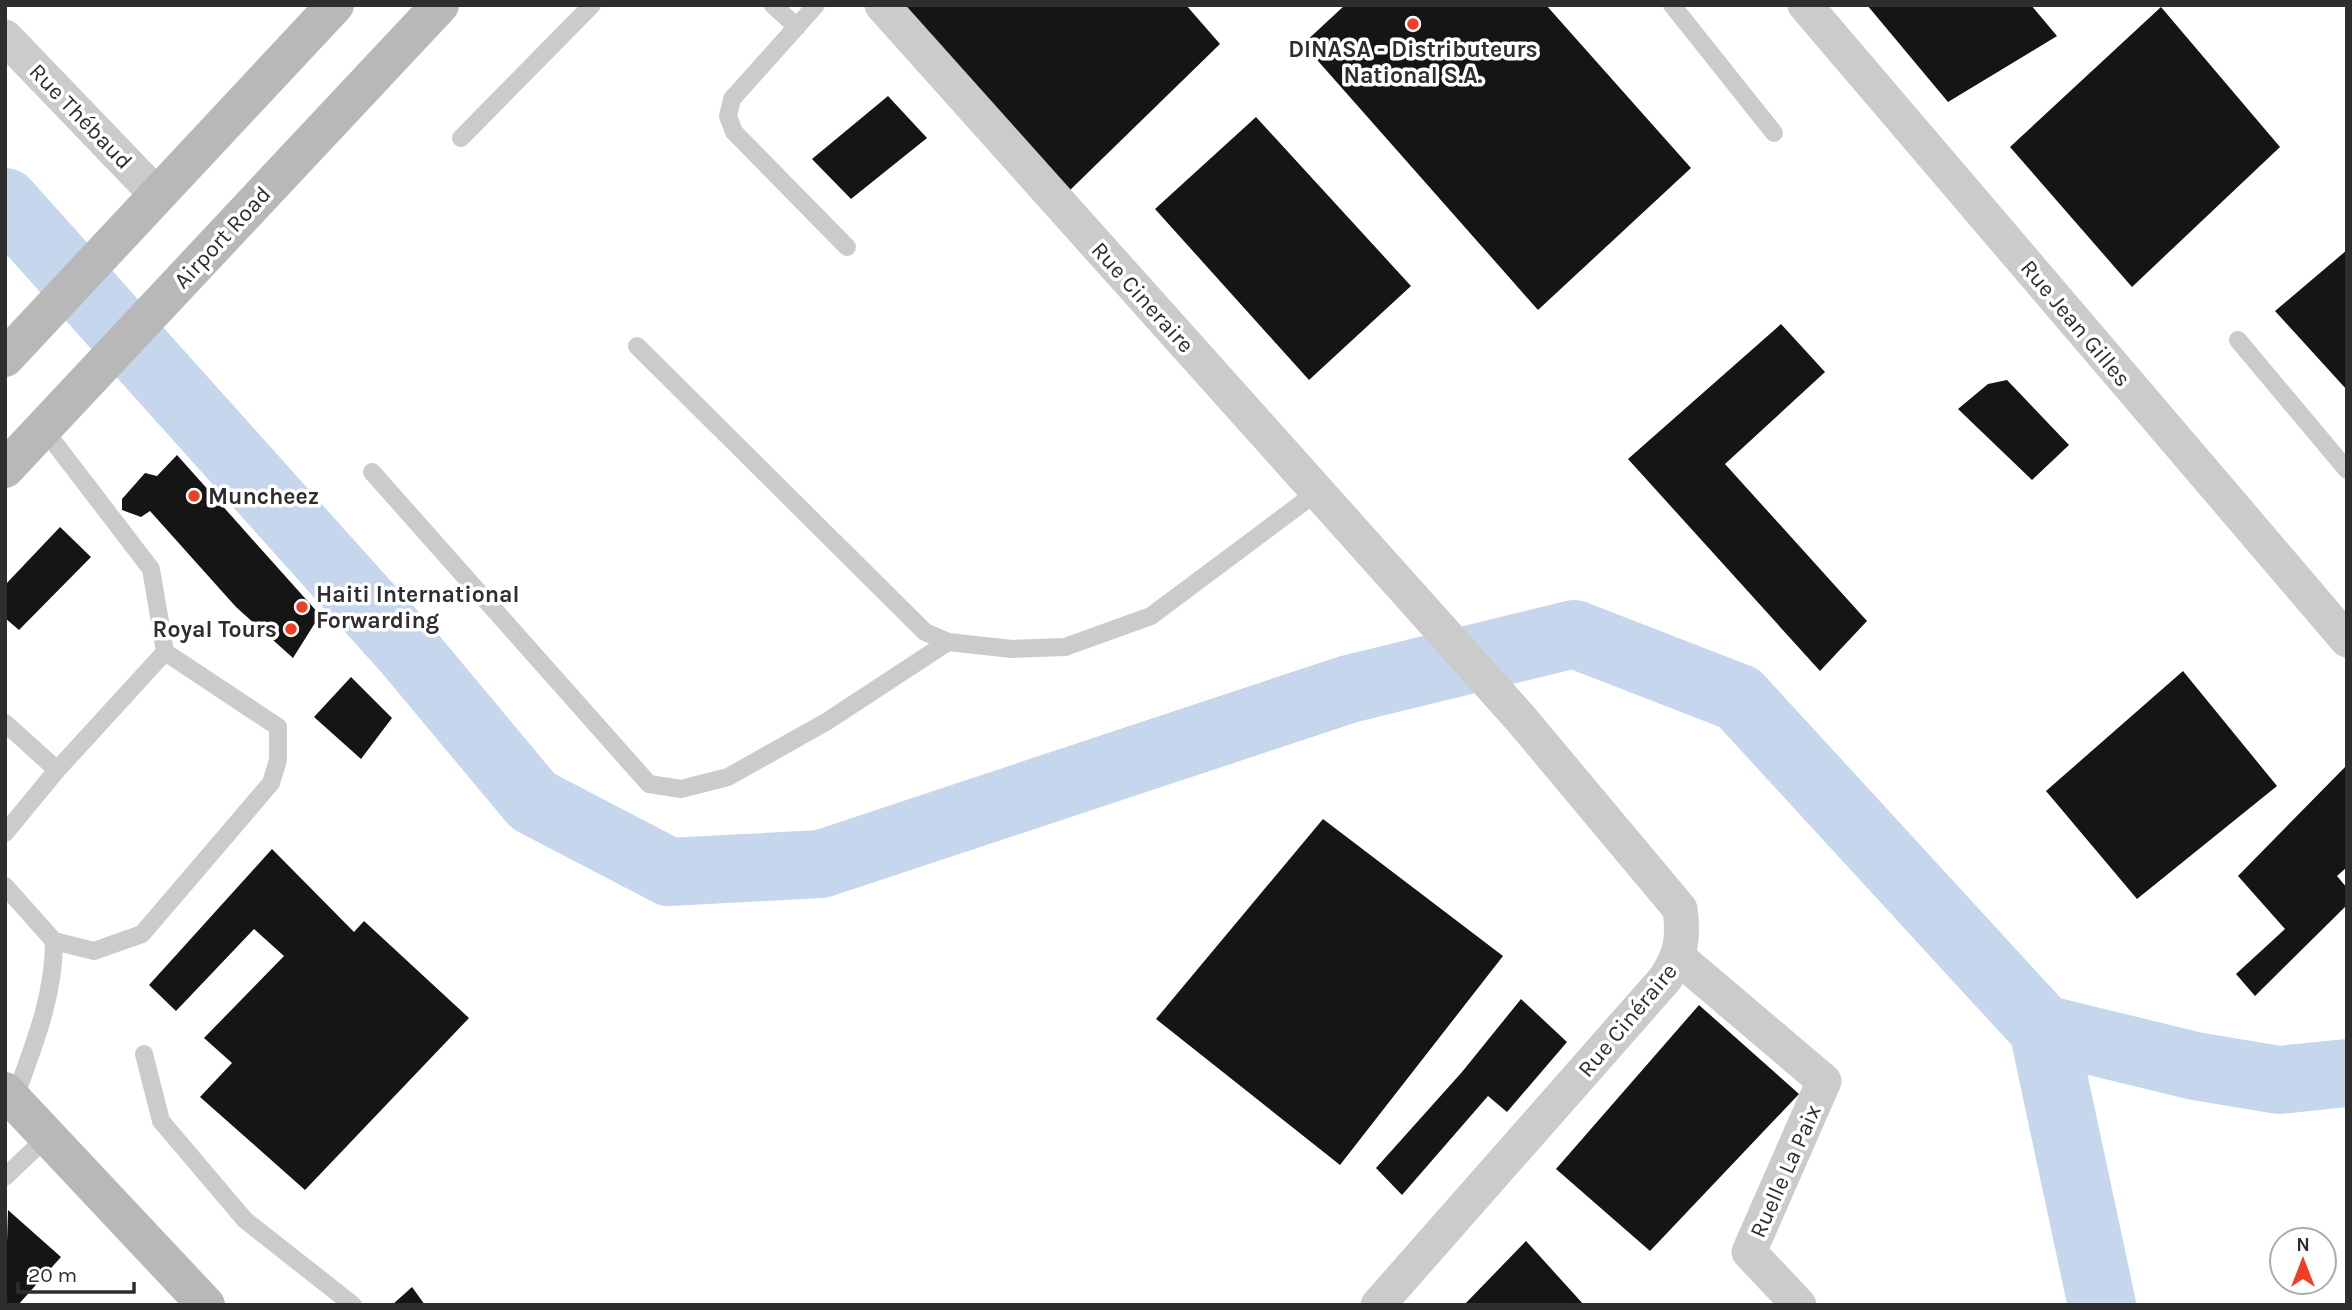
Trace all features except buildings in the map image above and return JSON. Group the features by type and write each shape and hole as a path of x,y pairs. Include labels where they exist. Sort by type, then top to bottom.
{"main road":[{"path":"5,358 335,5"},
{"name":"Airport Road","path":"5,469 440,5"},
{"path":"10,1095 206,1305"}],"street":[{"name":"Rue Cineraire","path":"882,5 1404,589"},
{"name":"Rue Jean Gilles","path":"1805,5 2347,640"},
{"name":"Rue Thébaud","path":"5,37 148,205"},
{"name":"Rue Cinéraire","path":"1378,1305 1665,979 1679,958 1684,934 1680,909 1521,719 1404,589"},
{"name":"Ruelle La Paix","path":"1679,958 1824,1081 1749,1252 1799,1305"}],"lane":[{"path":"461,138 592,5"},
{"path":"773,5 797,27"},
{"path":"816,5 732,99 728,116 734,132 848,247"},
{"path":"1672,5 1774,133"},
{"path":"2238,340 2347,470"},
{"path":"637,346 925,632 947,642 1012,649 1065,647 1151,616 1317,492"},
{"path":"5,886 54,941 94,951 142,934 271,783 278,760 278,727 165,652 151,569 44,428"},
{"path":"372,472 649,783 681,789 728,777 826,722 947,642"},
{"path":"5,833 57,770 165,652"},
{"path":"5,723 57,770"},
{"path":"10,1095 48,1005 54,971 54,941"},
{"path":"144,1054 161,1121 245,1220 353,1305"},
{"path":"5,1177 48,1136"}],"waterway":[{"path":"5,202 407,650 533,801 669,872 821,864 1349,689 1574,634 1739,698 2043,1029 2195,1066 2279,1080 2347,1073"},
{"path":"2043,1029 2102,1305"}],"place":[{"name":"DINASA - Distributeurs National S.A.","path":"1413,24"},
{"name":"Muncheez","path":"194,496"},
{"name":"Haiti International Forwarding","path":"302,607"},
{"name":"Royal Tours","path":"291,629"}]}
